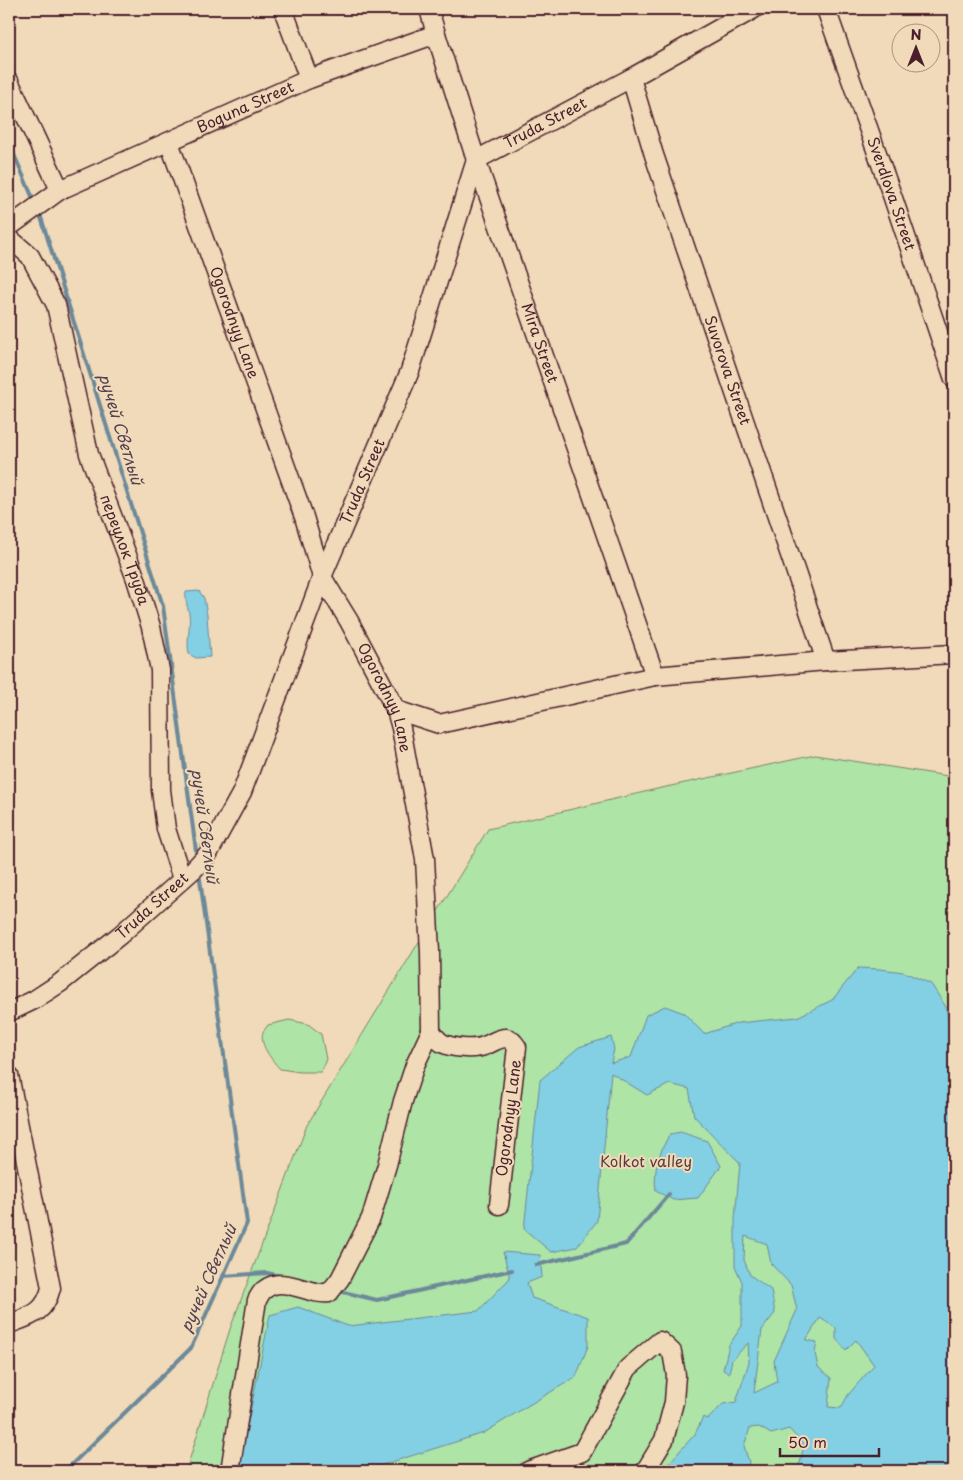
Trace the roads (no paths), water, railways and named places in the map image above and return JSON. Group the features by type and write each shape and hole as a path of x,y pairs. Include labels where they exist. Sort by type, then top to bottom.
{"street":[{"path":"283,9 309,79"},
{"name":"Mira Street","path":"429,9 476,160 656,676"},
{"name":"Truda Street","path":"9,1012 34,1000 60,983 120,935 194,868 242,792 322,577 410,371 476,160 631,78 754,9"},
{"name":"Sverdlova Street","path":"826,9 894,198 954,379"},
{"name":"Boguna Street","path":"9,227 60,190 309,79 436,34"},
{"name":"Suvorova Street","path":"631,78 663,182 826,661"},
{"path":"9,81 60,190"},
{"name":"Ogorodnyy Lane","path":"169,142 304,517 322,577 349,621 396,710 403,738 425,859 430,952 431,1031 442,1044 472,1049 506,1038 513,1041 517,1048 499,1205"},
{"name":"переулок Труда","path":"9,238 30,256 56,306 88,454 136,579 151,627 160,670 161,790 166,829 194,868"},
{"path":"396,710 439,724 656,676 826,661 954,654"},
{"path":"230,1471 257,1300 263,1290 275,1285 291,1284 319,1294 329,1293 340,1279 371,1218 403,1101 415,1065 431,1031"},
{"path":"9,1076 16,1146 50,1288 48,1298 43,1307 36,1313 9,1324"},
{"path":"528,1471 582,1452 628,1368 660,1341 672,1352 676,1375 674,1402 664,1440 646,1471"}],"water":[{"path":"199,591 204,598 207,615 210,657 196,658 189,654 189,613 186,592"},
{"path":"858,968 880,969 904,972 931,984 946,1007 954,1055 954,1471 792,1471 800,1463 804,1445 789,1429 771,1434 759,1427 750,1428 744,1446 749,1462 747,1471 662,1471 695,1434 703,1417 708,1419 723,1404 736,1402 749,1362 748,1343 732,1360 729,1373 723,1370 729,1345 742,1326 742,1282 735,1266 735,1218 740,1163 694,1116 689,1089 670,1084 647,1095 611,1073 597,1221 577,1247 551,1252 524,1229 540,1080 579,1047 611,1037 614,1049 611,1063 631,1057 646,1015 665,1006 684,1013 704,1034 738,1023 797,1017 832,1000","holes":["745,1236 767,1244 771,1264 791,1285 797,1310 774,1361 777,1382 754,1393 762,1330 775,1313 771,1290 750,1275 744,1260","820,1318 836,1328 836,1339 846,1350 856,1340 874,1365 848,1395 841,1408 828,1407 831,1378 818,1367 815,1353 817,1342 806,1340"]},
{"path":"681,1132 707,1141 721,1166 698,1198 673,1200 656,1191 655,1176 660,1154 670,1134"},
{"path":"503,1252 540,1255 542,1277 527,1283 532,1298 588,1317 588,1346 576,1377 484,1433 363,1471 238,1471 270,1315 298,1307 348,1326 478,1311 510,1278"}],"waterway":[{"name":"ручей Светлый","path":"9,143 35,203"},
{"name":"ручей Светлый","path":"39,211 163,606 197,858"},
{"name":"ручей Светлый","path":"65,1471 191,1348 247,1223 199,872"},
{"path":"536,1265 626,1244 669,1194"},
{"path":"339,1291 377,1300 512,1270"},
{"path":"223,1276 267,1273 281,1276"}],"park label":[{"name":"Kolkot valley","path":"646,1162"}]}
